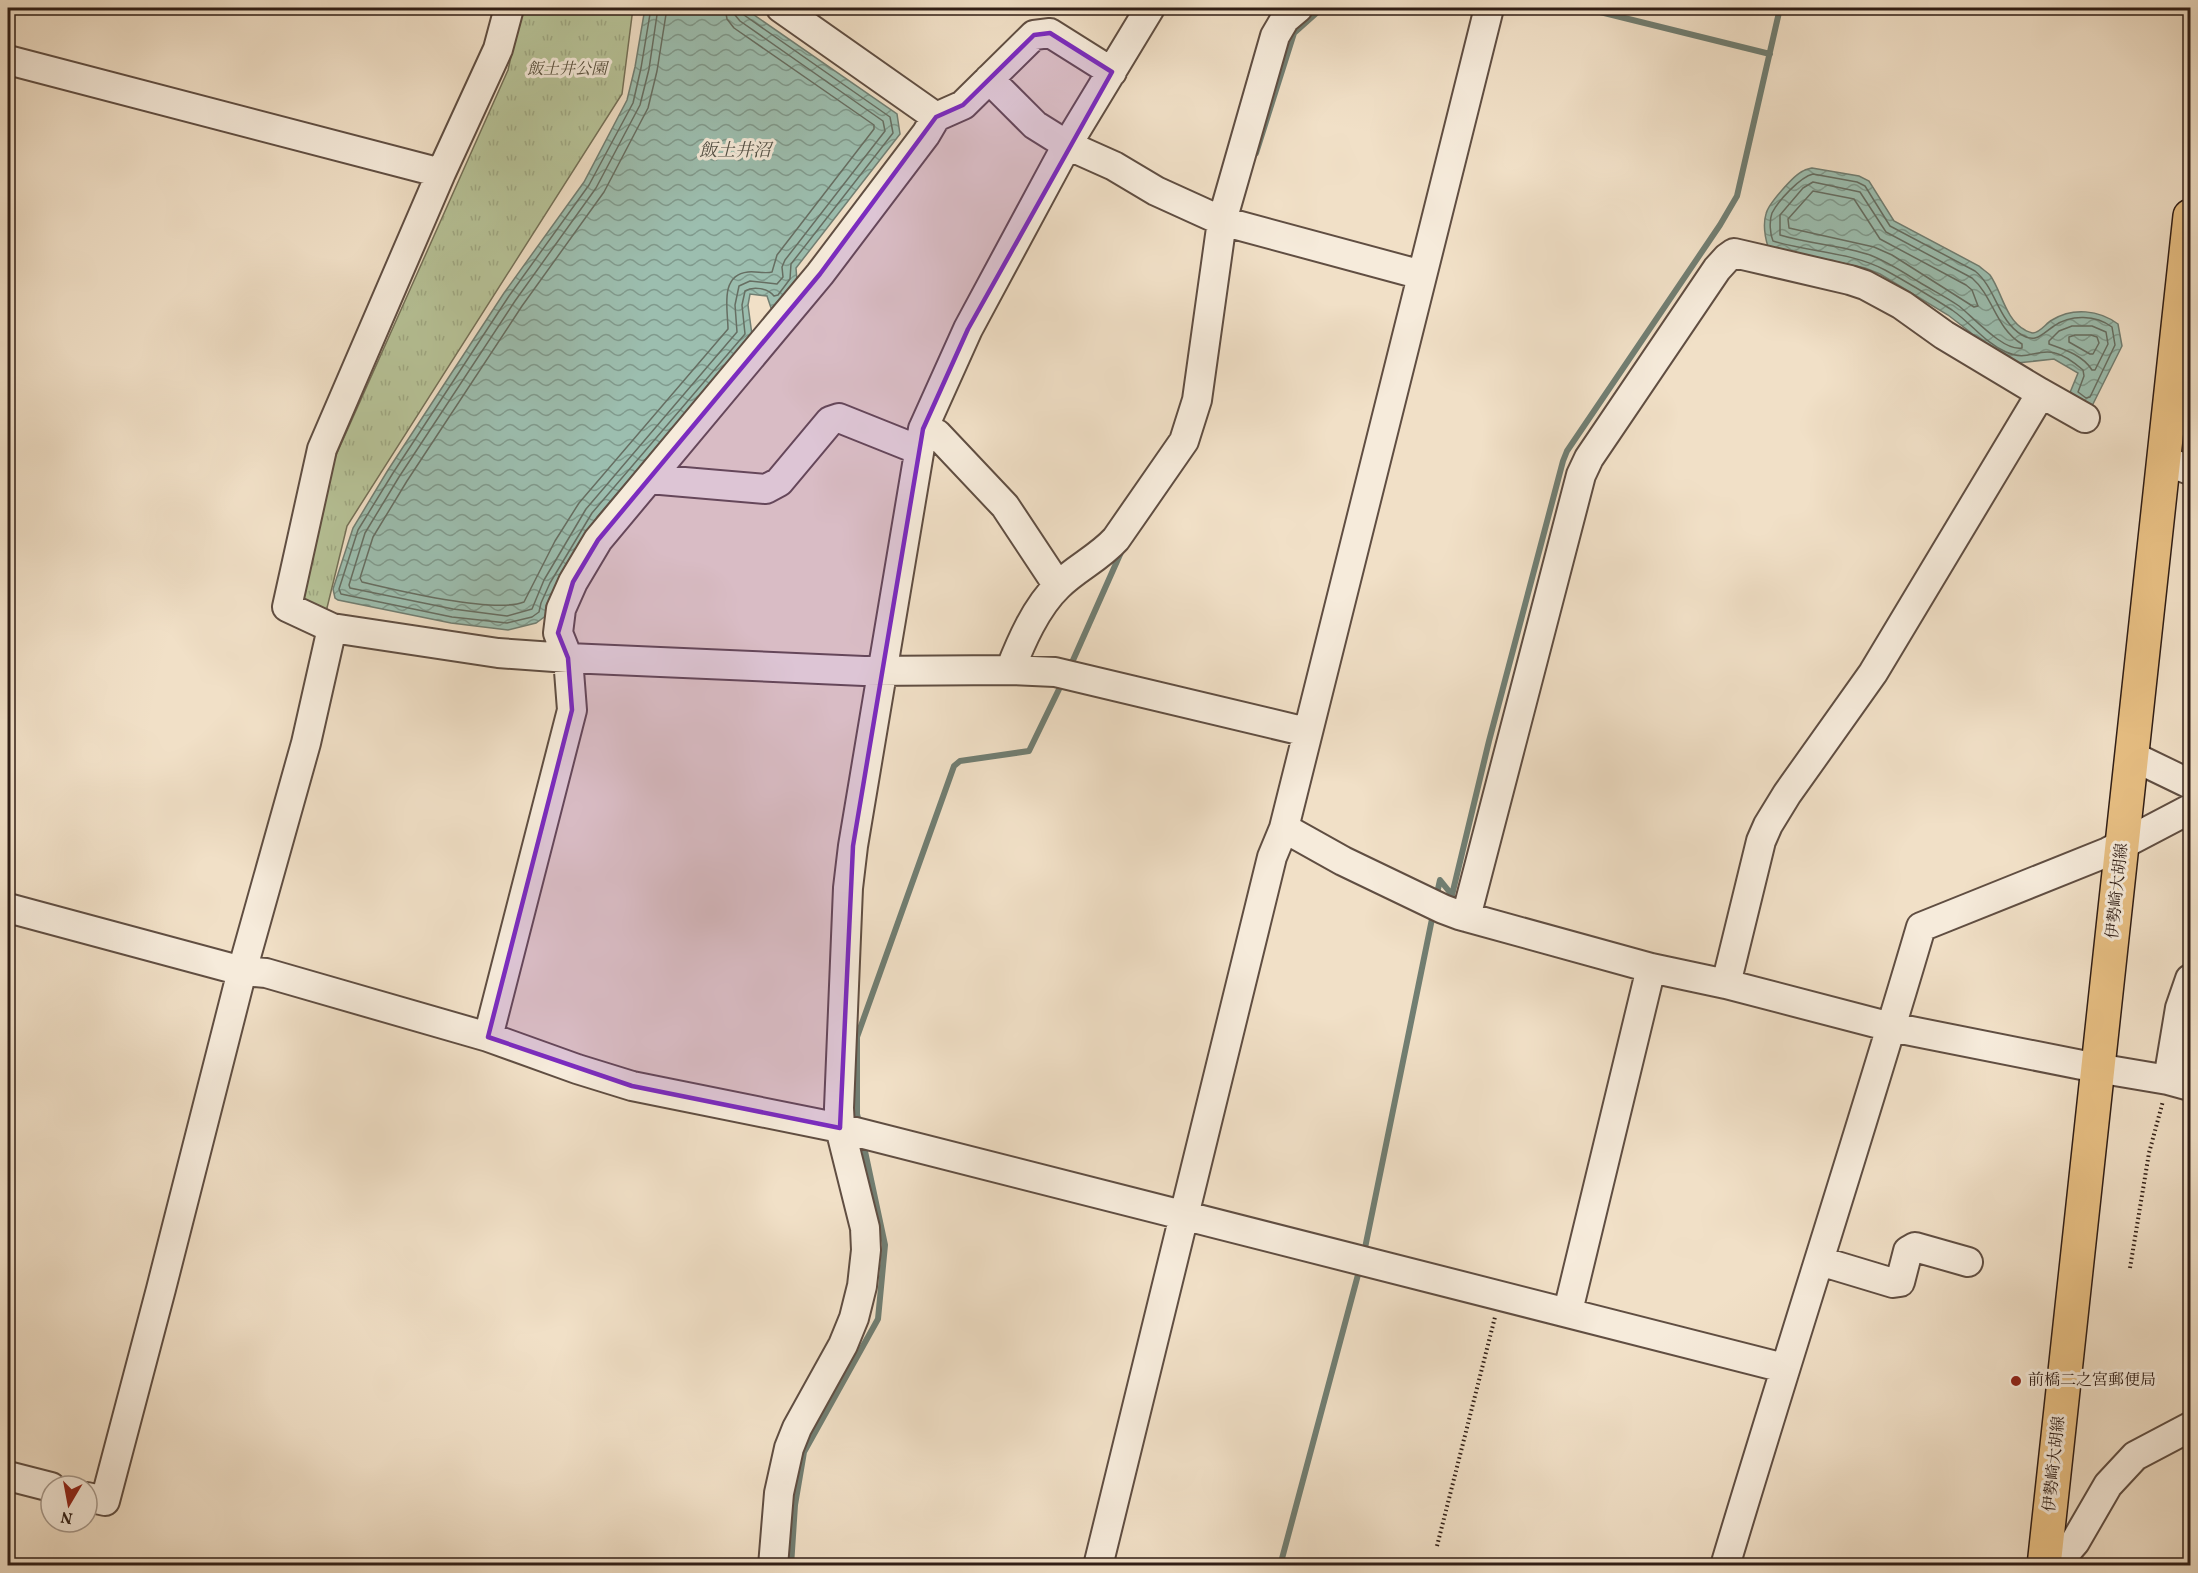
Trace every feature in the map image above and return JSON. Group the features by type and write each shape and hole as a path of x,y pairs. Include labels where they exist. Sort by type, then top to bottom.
{"main road":[{"name":"伊勢崎大胡線","path":"2044,1564 2132,756 2178,465 2190,216"}],"street":[{"path":"509,8 498,49 441,173 322,449 287,607 332,628 498,653 864,671 882,669 1055,672 1307,732"},
{"path":"781,8 936,117"},
{"path":"773,1566 779,1493 789,1448 797,1428 843,1345 854,1318 862,1286 866,1250 865,1228 840,1128 839,1079 848,888 867,750 921,439 968,329 1067,145 1150,8"},
{"path":"1010,670 1021,642 1042,607 1058,586 1103,553 1116,539 1184,441 1197,400 1222,221 1275,36 1285,19 1298,8"},
{"path":"1098,1566 1272,857 1284,828 1489,8"},
{"path":"488,1037 572,710 568,658 558,633 561,609 573,582 598,540 820,274 926,134 936,117 963,105 1034,35 1050,33 1112,72"},
{"path":"8,60 441,173"},
{"path":"989,80 1035,125 1067,145 1114,165 1156,191 1222,221 1422,275"},
{"path":"1466,917 1581,475 1604,435 1717,269 1727,258 1734,253 1865,285 1902,305 1944,335 2085,418"},
{"path":"1726,984 1761,841 1768,825 1787,794 1873,672 2037,400 2039,392"},
{"path":"649,479 766,489 779,482 830,422 839,418 921,439 937,434 1005,506 1058,586"},
{"path":"99,1500 105,1501 242,971 306,743 332,628"},
{"path":"2132,756 2190,784"},
{"path":"1725,1566 1921,927 2108,852 2190,809"},
{"path":"1284,828 1343,861 1443,909 1466,917 1651,968 1726,984 1891,1027 2179,1083 2180,1008 2190,979"},
{"path":"8,908 242,971 266,973 488,1037 632,1086 840,1128 1500,1296 1568,1311 1784,1368"},
{"path":"1568,1311 1651,968"},
{"path":"1820,1261 1893,1283 1900,1282 1908,1251 1915,1247 1968,1262"},
{"path":"2044,1564 2057,1563 2075,1542 2109,1485 2134,1456 2190,1426"},
{"path":"8,1476 39,1484"}],"path":[{"path":"2130,1268 2149,1153 2179,1083"},
{"path":"1437,1546 1500,1296"}],"highlighted area":[{"path":"1050,33 1112,72 968,329 923,429 853,846 840,1128 632,1086 488,1037 572,710 568,658 558,633 573,582 598,540 820,274 936,117 963,105 1034,35"}],"green space":[{"name":"飯土井公園","path":"522,8 633,8 622,94 347,526 326,612 300,597 333,462 508,70"}],"water":[{"name":"飯土井沼","path":"645,8 744,8 897,114 900,134 796,268 797,281 774,309 771,308 767,296 750,294 748,305 752,335 597,517 556,586 546,606 547,615 536,623 508,630 451,623 338,600 335,598 333,589 353,528 388,470 504,293 584,182 627,100"},
{"path":"1812,168 1859,176 1869,181 1894,221 1979,266 1990,275 2008,312 2018,325 2026,330 2036,332 2060,316 2077,312 2094,313 2118,324 2122,346 2091,408 2069,395 2078,373 2054,359 2017,363 1985,347 1948,315 1880,274 1865,268 1768,247 1765,218 1768,209 1794,178 1804,170"}],"waterway":[{"path":"1256,153 1294,33 1322,8"},
{"path":"1584,8 1770,54"},
{"path":"1436,898 1440,880 1452,895 1489,741 1563,461 1567,451 1720,225 1737,196 1780,8"},
{"path":"1070,667 1122,550"},
{"path":"859,1123 857,1037 954,766 960,761 1029,751 1063,681"},
{"path":"1365,1248 1433,914"},
{"path":"791,1566 795,1505 804,1452 878,1319 885,1245 863,1142"},
{"path":"1280,1566 1359,1271"}],"place":[{"name":"前橋二之宮郵便局","path":"2016,1381"}]}
